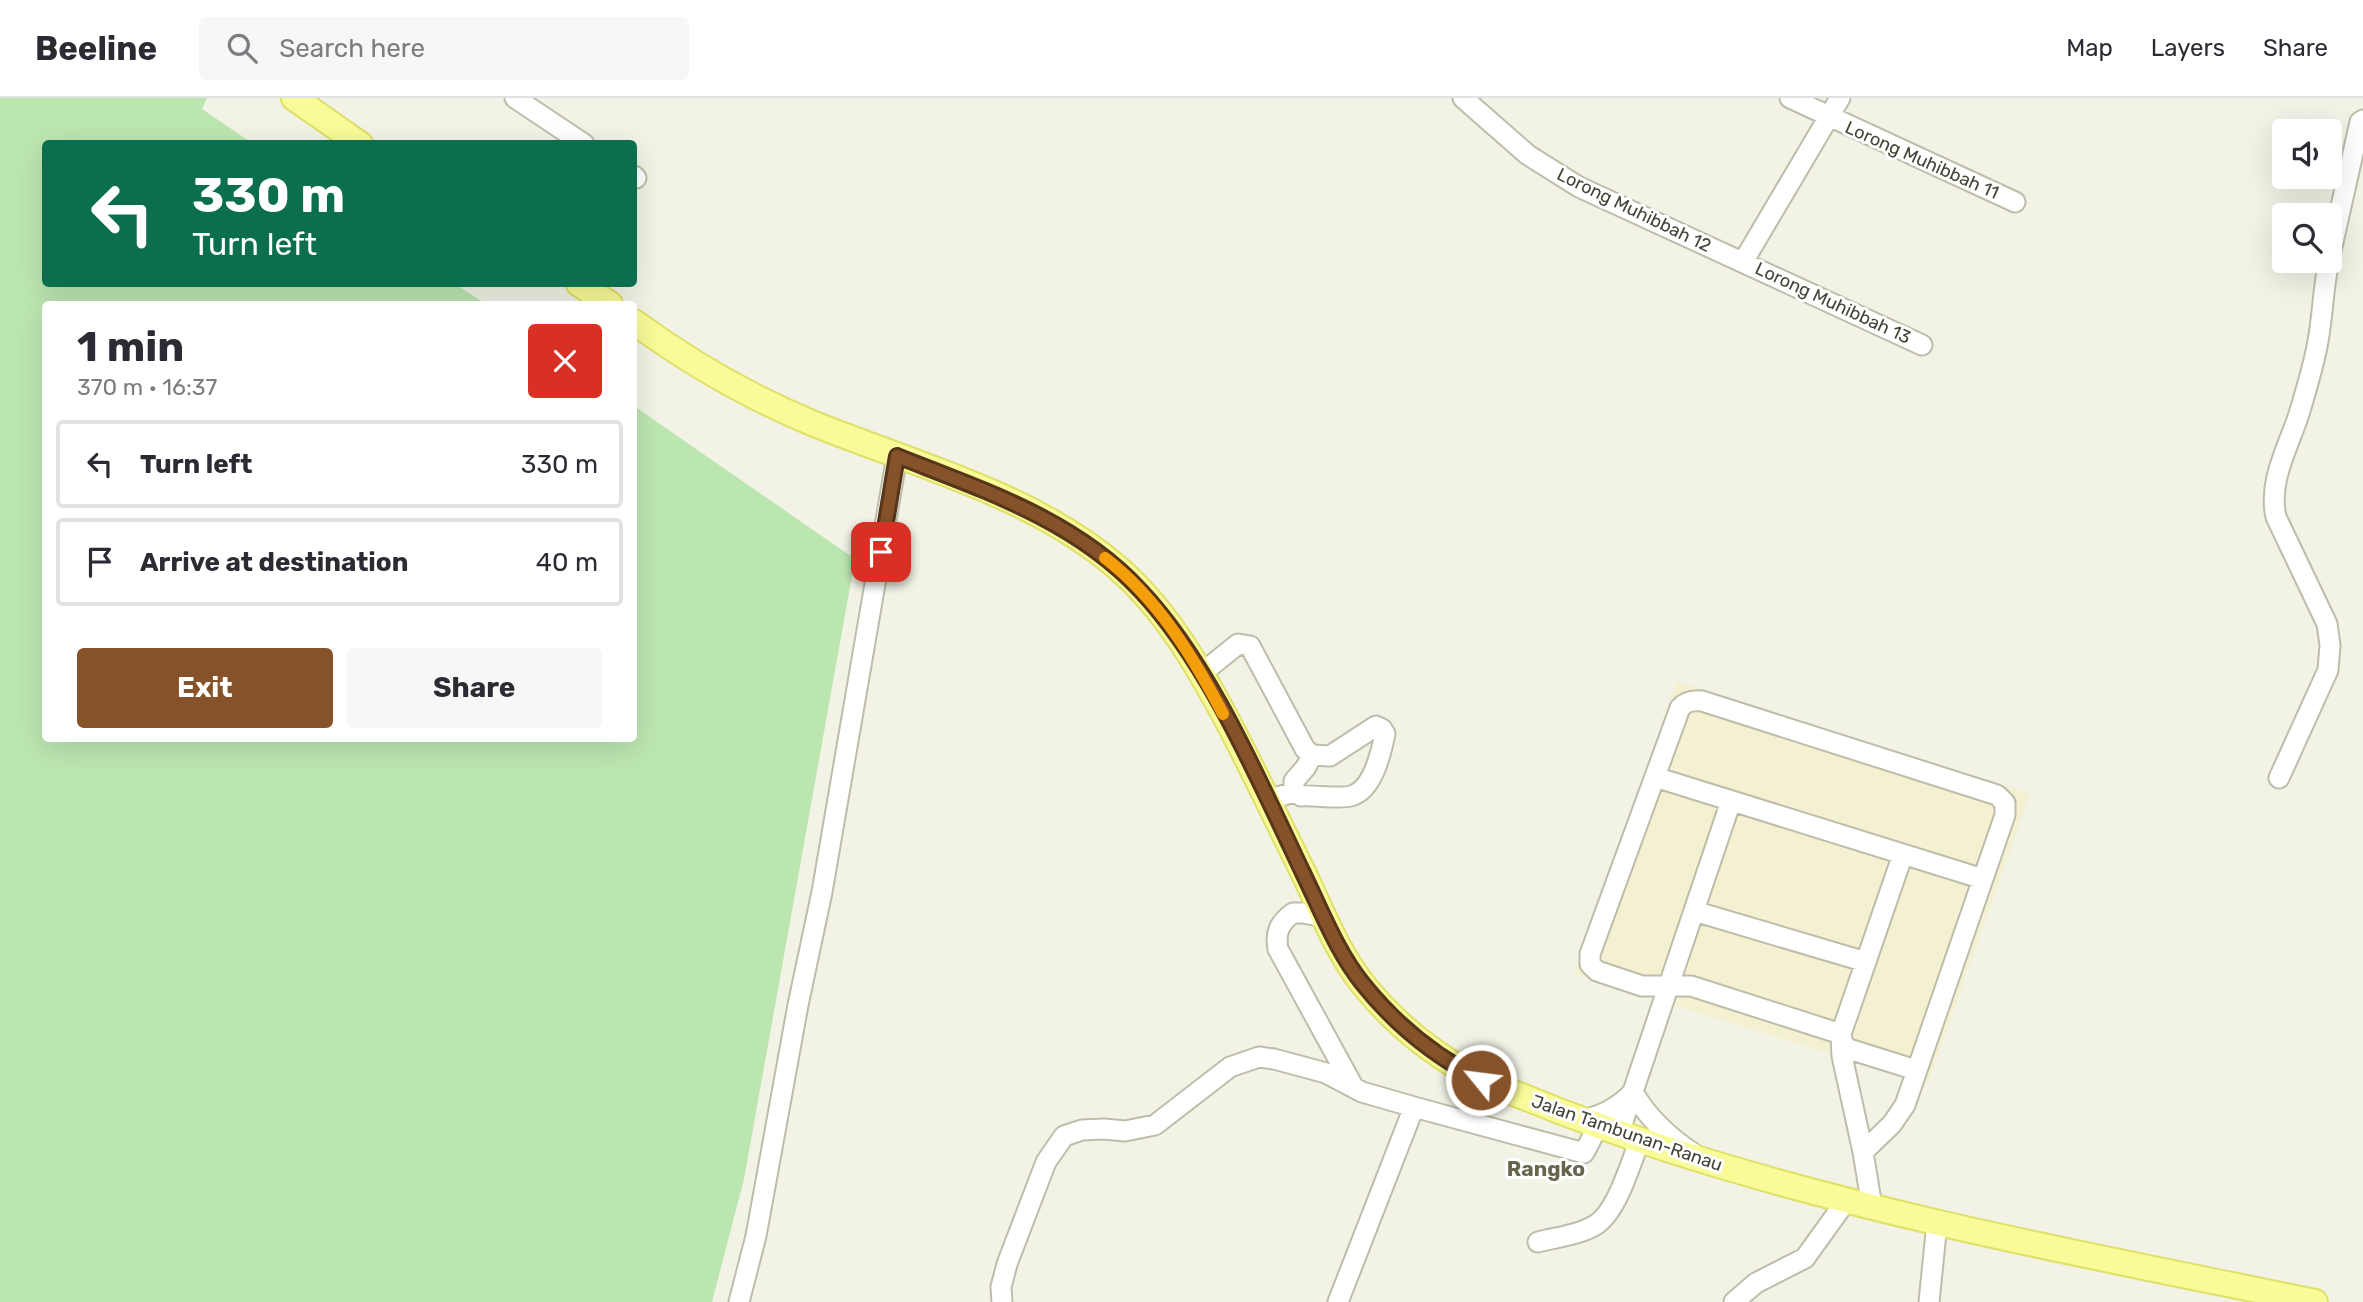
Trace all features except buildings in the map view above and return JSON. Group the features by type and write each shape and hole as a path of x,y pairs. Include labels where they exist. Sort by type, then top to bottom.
{"main road":[{"path":"294,98 354,140"},
{"path":"584,287 605,301"},
{"name":"Jalan Tambunan-Ranau","path":"637,324 699,366 765,401 813,423 996,494 1050,521 1086,543 1117,568 1141,590 1174,631 1202,673 1349,964 1362,983 1401,1024 1454,1065 1481,1080 1610,1130 1703,1161 1846,1201 1937,1223 2315,1302"}],"street":[{"path":"515,98 578,140"},
{"name":"Lorong Muhibbah 12","path":"1463,98 1528,155 1560,176 1743,262"},
{"name":"Lorong Muhibbah 11","path":"1790,98 2015,202"},
{"path":"1743,262 1840,98"},
{"path":"2342,203 2360,122 2363,120"},
{"name":"Lorong Muhibbah 13","path":"1743,262 1922,345"},
{"path":"2279,778 2328,670 2330,645 2327,624 2276,517 2273,501 2275,481 2299,414 2318,340 2326,273"},
{"path":"739,1302 763,1202 798,1005 822,892 897,456"},
{"path":"1202,673 1238,644 1250,646 1305,749 1312,755 1330,756 1376,726 1385,734 1369,781 1360,792 1349,797 1301,796 1294,792 1268,800"},
{"path":"1841,1034 1691,986 1642,986 1597,971 1590,964 1589,959 1680,708 1690,701 1702,701 2002,798 2005,803 2005,815 1905,1105 1892,1124 1863,1152"},
{"path":"1294,792 1294,781 1312,755"},
{"path":"1655,777 1983,879"},
{"path":"1002,1302 1001,1286 1007,1264 1046,1163 1065,1136 1091,1129 1125,1131 1148,1128 1230,1067 1259,1057 1326,1073 1354,1088 1414,1107 1584,1153 1610,1130 1633,1092 1731,801"},
{"path":"1872,1207 1842,1056 1841,1034 1903,854"},
{"path":"1694,911 1866,962"},
{"path":"1325,917 1293,913 1279,927 1276,937 1278,948 1354,1088"},
{"path":"1841,1034 1843,1044 1849,1049 1916,1070"},
{"path":"1538,1242 1585,1230 1603,1219 1615,1201 1610,1130 1601,1115 1633,1092"},
{"path":"1633,1092 1653,1119 1703,1161"},
{"path":"1338,1302 1414,1107"},
{"path":"1734,1302 1756,1283 1805,1258 1846,1201"},
{"path":"1929,1302 1937,1223"}],"shaded area":[{"path":"1677,681 2030,794 1928,1084 1574,974"}],"green space":[{"path":"0,98 207,98 202,109 248,140 42,140 42,287 460,287 481,301 42,301 42,742 637,742 637,408 855,559 744,1179 712,1302 0,1302"}],"slow traffic":[{"path":"1105,558 1141,590 1174,631 1202,673 1223,714"}],"district":[{"name":"Rangko","path":"1546,1169"}],"route":[{"path":"881,552 897,456 996,494 1050,521 1086,543 1117,568 1141,590 1174,631 1202,673 1340,947 1362,983 1401,1024 1426,1045 1481,1080"}]}
